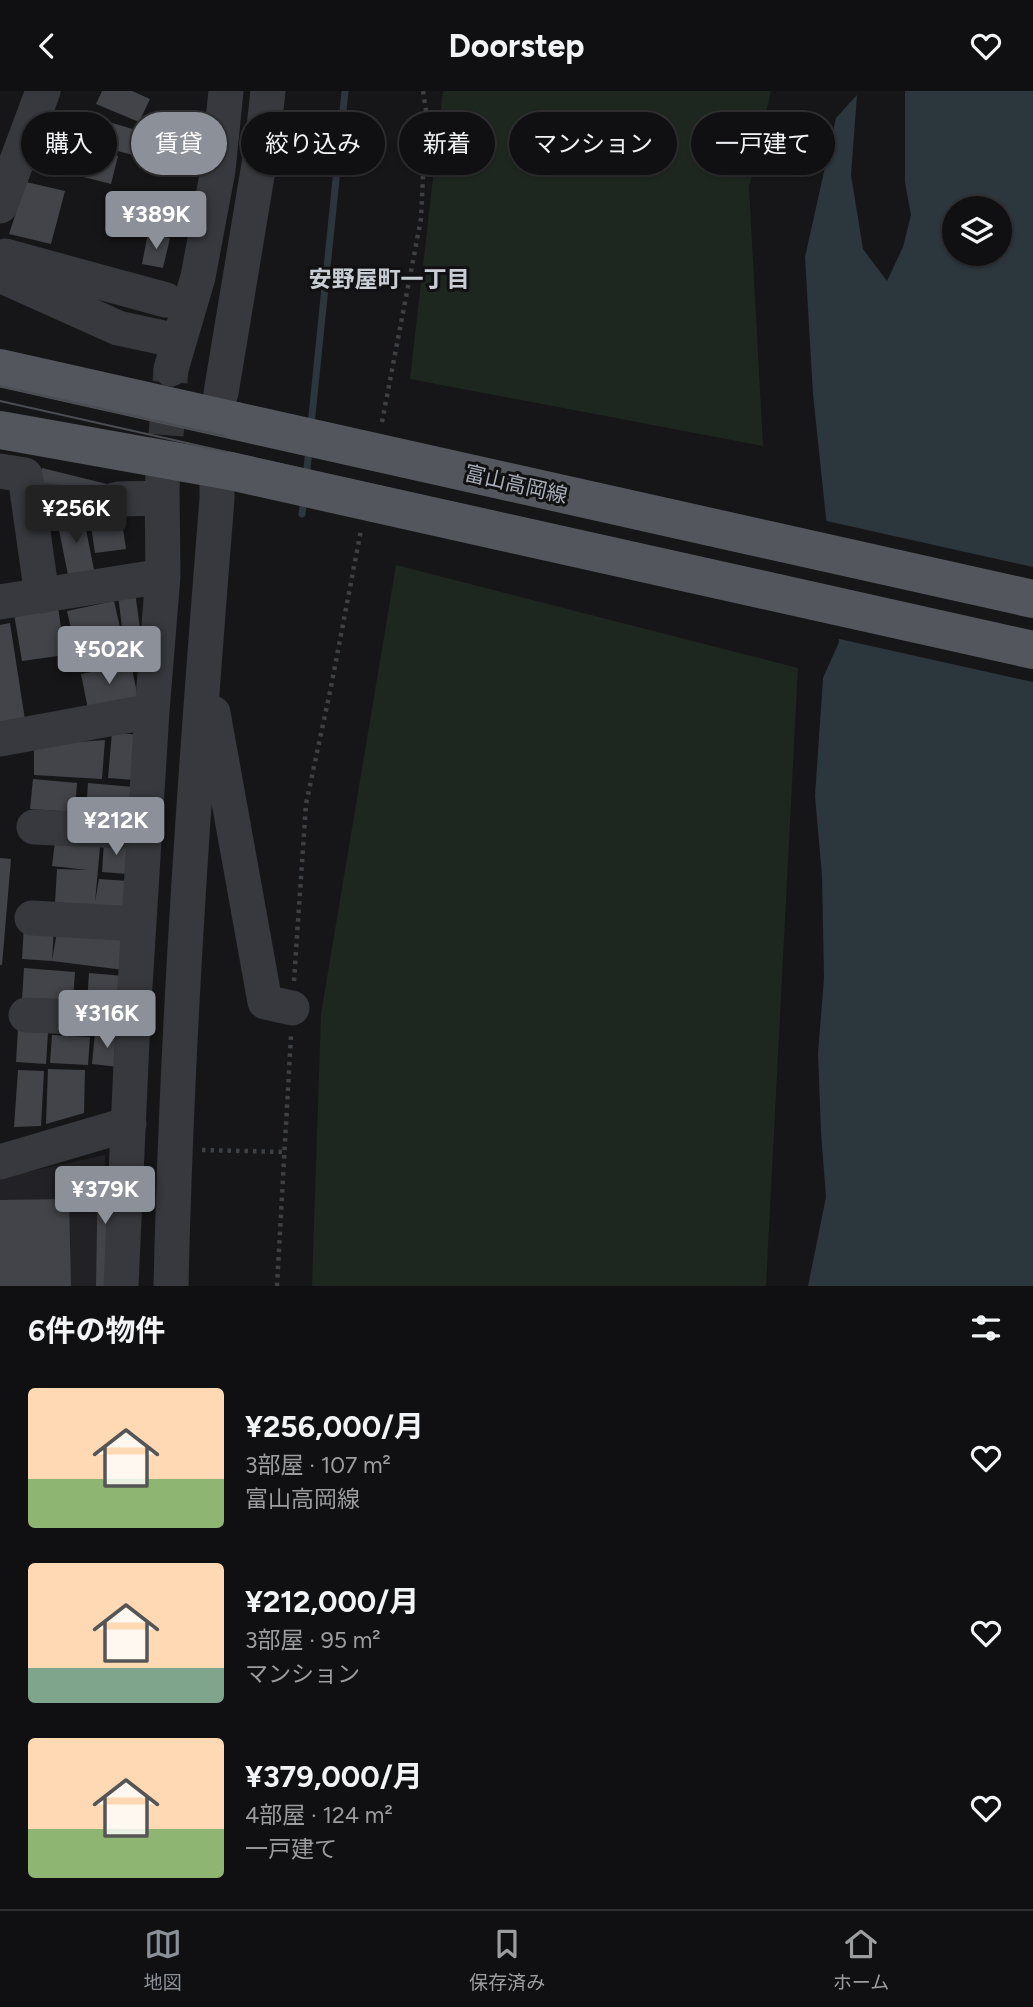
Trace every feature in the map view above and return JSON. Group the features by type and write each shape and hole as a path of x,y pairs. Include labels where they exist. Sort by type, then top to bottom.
{"main road":[{"name":"富山高岡線","path":"0,368 229,407 1033,599"},
{"path":"0,431 224,470 1033,650"}],"street":[{"path":"0,206 43,91"},
{"path":"0,275 174,355 198,277 218,170 226,91"},
{"path":"229,407 268,91"},
{"path":"0,258 5,256 166,300"},
{"path":"171,1286 174,1149 201,695 217,499 224,470"},
{"path":"0,471 25,475 42,596"},
{"path":"28,499 93,506 118,499 162,493 163,576 132,1019 121,1286"},
{"path":"0,603 163,576"},
{"path":"201,695 214,714 265,1002 292,1008"},
{"path":"0,739 152,711"},
{"path":"34,827 144,832"},
{"path":"32,918 138,924"},
{"path":"26,1015 132,1019"},
{"path":"0,1162 129,1123"}],"path":[{"path":"380,433 421,219 426,111 423,91"},
{"path":"277,1286 306,804 362,526"}],"shaded area":[{"path":"443,91 771,91 766,112 691,112 691,175 752,175 749,187 763,446 410,379 433,175 495,175 495,112 441,112"},
{"path":"905,91 1033,91 1033,1286 808,1286 826,1197 818,1053 824,978 822,876 815,796 823,678 839,642 813,394 805,257 823,175 835,175 836,118 857,95 851,175 863,249 887,281 903,247 911,215 905,182"},
{"path":"396,565 798,668 766,1286 312,1286 321,1014"},
{"path":"105,1155 102,1286 0,1286 0,1178"}],"pier":[{"path":"822,520 1033,567 1033,682 835,638"}],"building":[{"path":"102,91 132,91 150,99 144,112 131,112 131,119 96,104"},
{"path":"117,124 131,129 131,154 117,151"},
{"path":"76,175 113,175 111,184"},
{"path":"26,182 65,191 51,244 9,234"},
{"path":"155,203 194,211 189,235 150,228"},
{"path":"148,233 170,238 163,268 142,264"},
{"path":"42,468 107,484 103,503 37,487"},
{"path":"120,508 126,549 95,553 89,513"},
{"path":"83,514 94,570 68,575 57,520"},
{"path":"135,592 142,643 124,645 118,594"},
{"path":"114,601 124,645 77,655 67,611"},
{"path":"58,607 65,655 22,661 14,614"},
{"path":"10,623 25,720 0,725 0,625"},
{"path":"131,664 138,698 88,709 81,674"},
{"path":"112,732 138,735 134,780 108,778"},
{"path":"105,740 102,779 34,775 34,745"},
{"path":"33,779 77,783 75,812 30,809"},
{"path":"88,783 134,787 131,819 86,815"},
{"path":"104,841 129,843 127,874 102,872"},
{"path":"55,842 100,847 95,902 99,879 128,881 126,908 55,903 57,869 88,870 52,866"},
{"path":"0,858 11,859 2,965 0,965"},
{"path":"24,926 54,927 52,961 22,959"},
{"path":"57,931 127,936 124,970 52,961"},
{"path":"24,968 75,972 73,1002 22,999"},
{"path":"89,973 124,976 121,1006 87,1003"},
{"path":"18,1029 48,1032 46,1064 16,1062"},
{"path":"95,1033 121,1035 118,1067 92,1064"},
{"path":"52,1035 90,1037 88,1065 50,1063"},
{"path":"48,1069 85,1070 84,1113 46,1124"},
{"path":"18,1070 44,1071 41,1126 14,1127"},
{"path":"98,1167 114,1168 111,1286 96,1286"},
{"path":"69,1199 71,1286 0,1286 0,1200"}],"waterway":[{"path":"311,425 345,91"},
{"path":"306,477 309,450"},
{"path":"302,514 304,499"}],"tunnel":[{"path":"162,488 171,369"}],"tram line":[{"path":"0,386 1033,616"},
{"path":"0,401 1033,633"}],"district":[{"name":"安野屋町一丁目","path":"389,279"}]}
